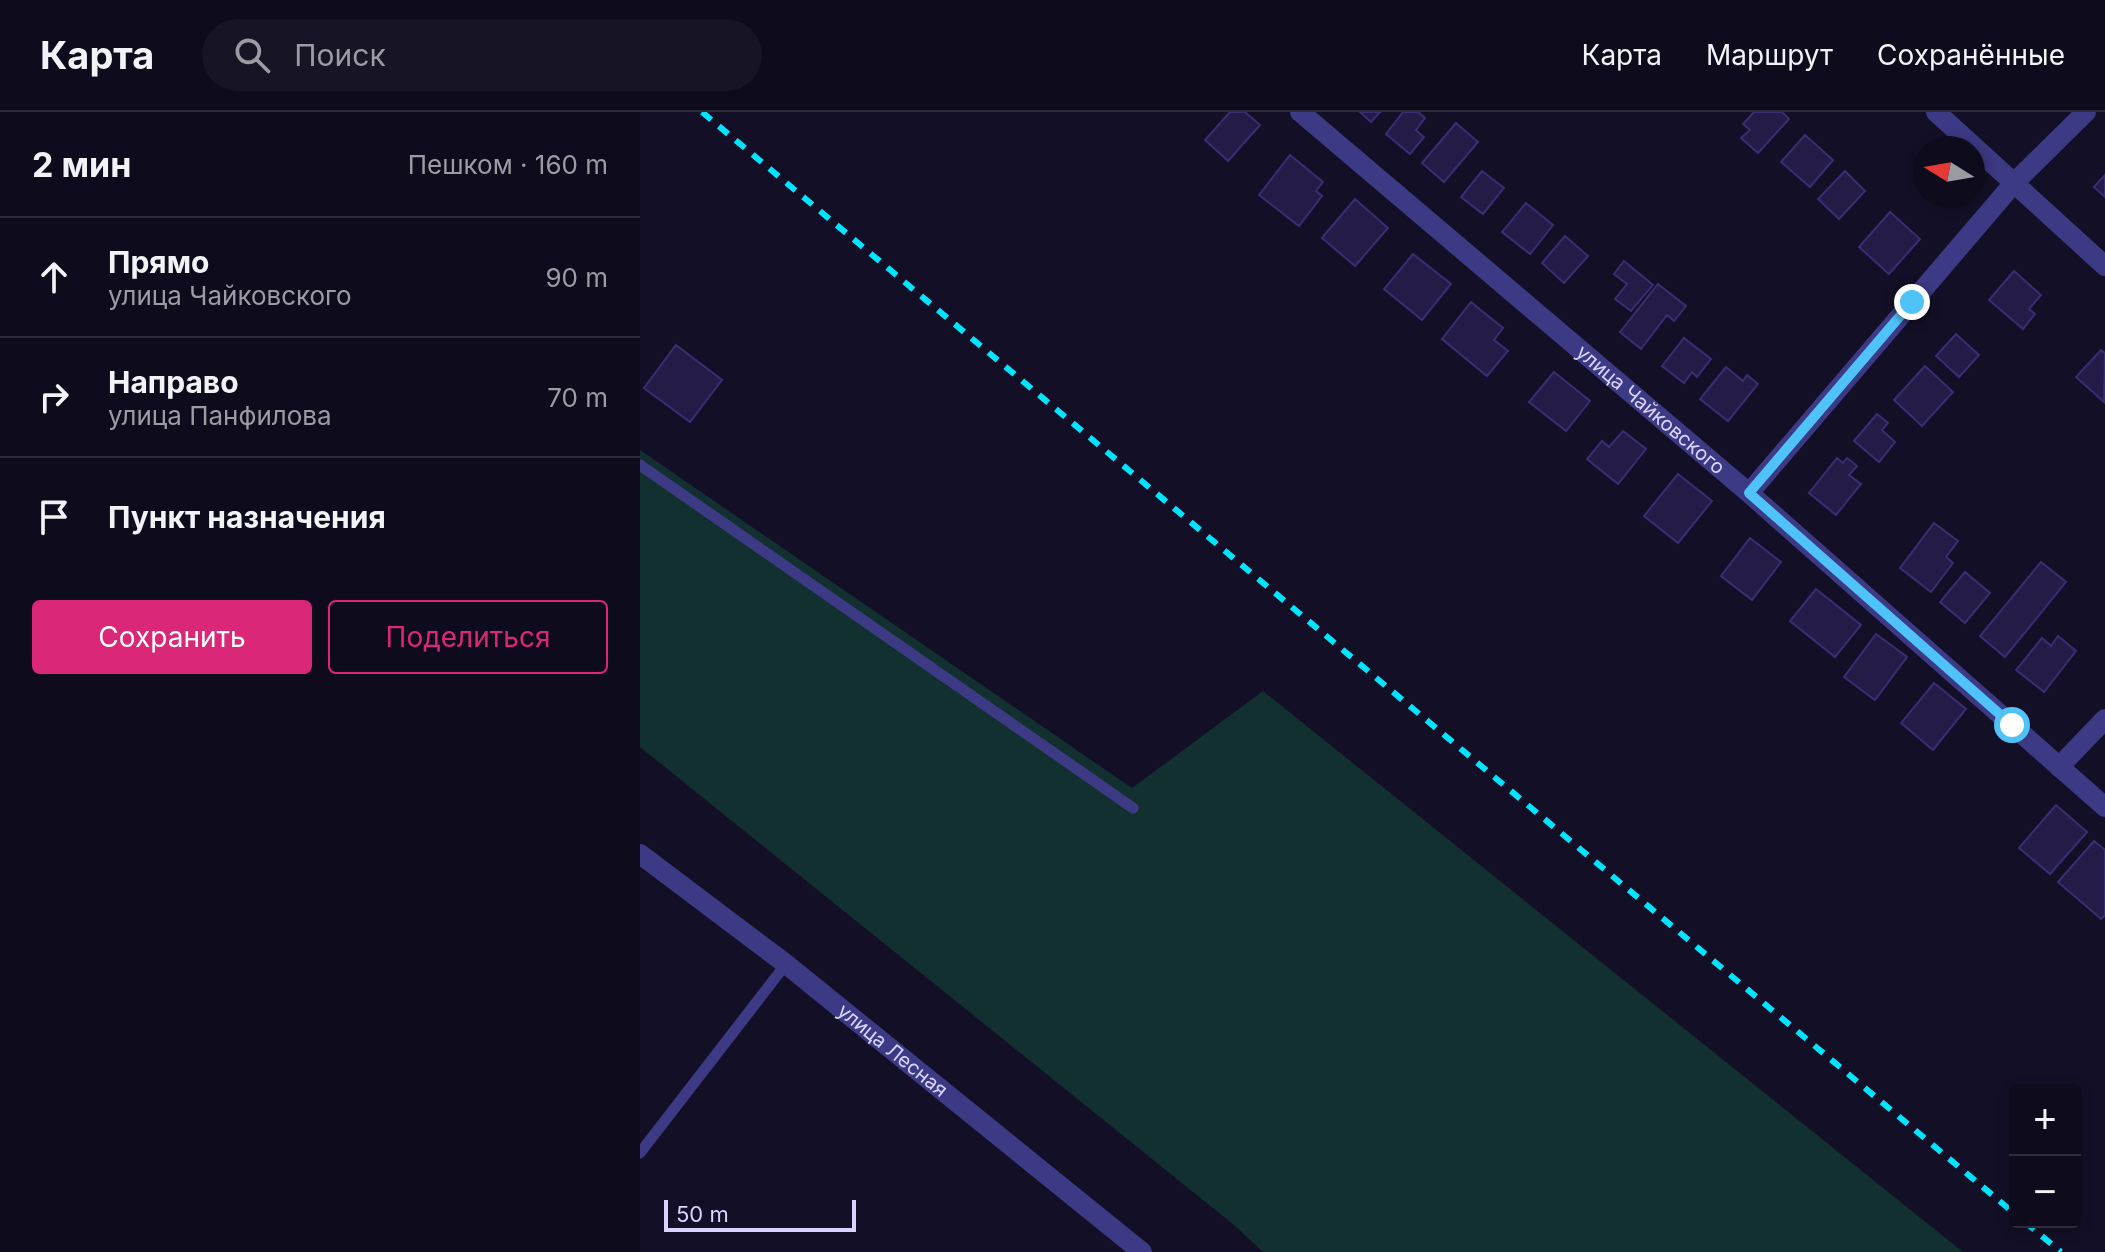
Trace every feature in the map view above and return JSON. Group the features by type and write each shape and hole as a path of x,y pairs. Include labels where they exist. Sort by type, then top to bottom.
{"street":[{"name":"улица Чайковского","path":"1300,112 1749,493 2105,807"},
{"path":"1936,112 2105,266"},
{"path":"1749,493 2014,183 2086,112"},
{"path":"2059,767 2105,719"},
{"name":"улица Лесная","path":"640,854 786,964 1142,1252"}],"lane":[{"path":"640,465 1133,808"},
{"path":"640,1153 786,964"}],"green space":[{"path":"640,450 1132,788 1263,691 1963,1252 1263,1252 1234,1225 640,747"}],"building":[{"path":"1230,112 1245,112 1260,125 1228,161 1205,140"},
{"path":"1360,112 1380,112 1371,122"},
{"path":"1403,112 1418,112 1425,118 1416,130 1424,137 1410,154 1386,134"},
{"path":"1754,112 1782,112 1789,119 1758,153 1741,138 1750,130 1743,124"},
{"path":"1456,123 1478,142 1444,182 1422,163"},
{"path":"1805,135 1833,160 1810,187 1781,162"},
{"path":"1290,155 1323,182 1316,191 1322,196 1299,226 1259,195"},
{"path":"1482,171 1504,188 1483,214 1461,197"},
{"path":"1845,171 1865,191 1839,219 1818,199"},
{"path":"2105,175 2105,197 2094,187"},
{"path":"1355,199 1388,228 1355,266 1322,238"},
{"path":"1526,203 1553,225 1530,254 1502,232"},
{"path":"1890,212 1920,239 1889,274 1859,247"},
{"path":"1565,236 1588,256 1564,283 1542,263"},
{"path":"1413,254 1451,284 1422,320 1384,289"},
{"path":"1624,261 1653,285 1631,311 1615,299 1627,284 1614,274"},
{"path":"2014,271 2041,295 2029,309 2035,314 2023,329 1989,300"},
{"path":"1658,284 1686,306 1674,321 1667,315 1641,349 1620,332"},
{"path":"1471,302 1503,328 1494,340 1508,351 1487,376 1442,339"},
{"path":"1956,334 1979,355 1959,377 1936,356"},
{"path":"1684,338 1711,359 1697,377 1692,372 1684,383 1662,366"},
{"path":"676,345 722,380 690,422 644,388"},
{"path":"2101,350 2105,353 2104,402 2076,377"},
{"path":"1925,366 1953,392 1922,426 1894,400"},
{"path":"1726,367 1743,381 1747,375 1758,384 1728,421 1700,399"},
{"path":"1554,372 1590,401 1566,431 1529,402"},
{"path":"1877,414 1888,423 1882,430 1895,442 1879,462 1854,441"},
{"path":"1623,431 1646,449 1618,484 1587,459 1602,441 1609,447"},
{"path":"1837,458 1843,463 1847,458 1857,466 1849,475 1861,484 1836,515 1809,493"},
{"path":"1678,474 1712,501 1678,543 1644,516"},
{"path":"1934,523 1958,541 1946,557 1953,563 1931,592 1900,568"},
{"path":"1750,538 1781,562 1752,600 1721,576"},
{"path":"2041,562 2066,582 2005,657 1980,636"},
{"path":"1965,572 1990,593 1965,623 1940,602"},
{"path":"1816,589 1861,625 1835,657 1790,621"},
{"path":"1876,634 1907,657 1875,700 1844,677"},
{"path":"2058,636 2076,651 2044,692 2016,670 2042,638 2051,646"},
{"path":"1934,683 1966,709 1933,750 1901,723"},
{"path":"2056,805 2087,832 2050,874 2019,848"},
{"path":"2094,841 2105,850 2105,915 2101,919 2058,882"}],"railway":[{"path":"702,112 2009,1209"},
{"path":"2032,1228 2061,1252"}],"route":[{"path":"1912,302 1749,493 2012,725"}]}
